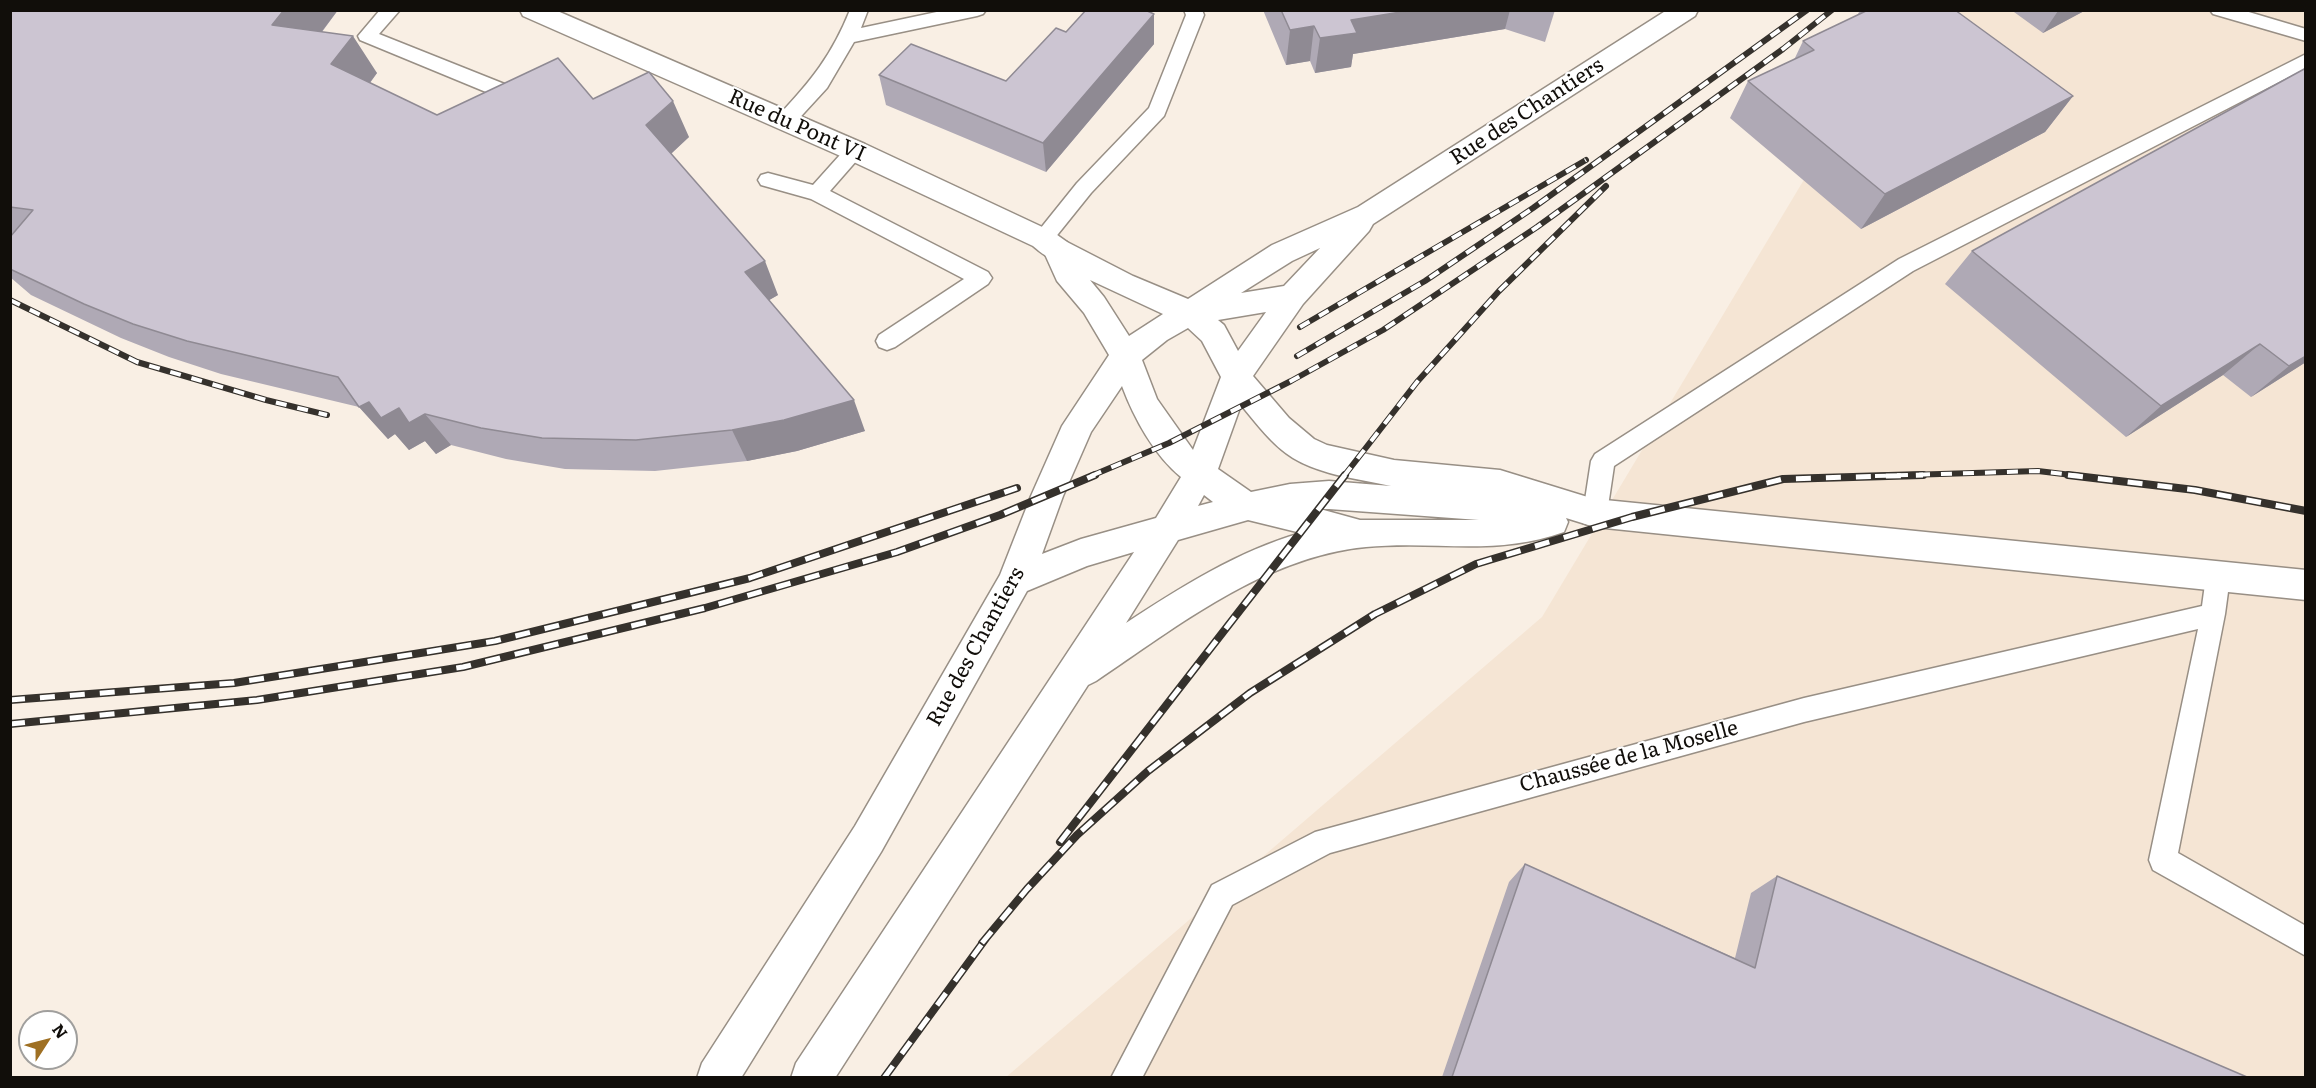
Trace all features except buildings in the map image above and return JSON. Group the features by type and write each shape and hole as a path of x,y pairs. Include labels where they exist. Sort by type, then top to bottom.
{"street":[{"name":"Rue du Pont VI","path":"532,10 855,151 1050,244 1124,284 1190,313 1213,333 1236,377 1278,427 1303,448 1321,457 1394,473 1500,484 1595,513"},
{"name":"Rue des Chantiers","path":"717,1077 868,839 1015,581 1047,496 1078,426 1125,356 1156,332 1190,313 1282,253 1368,214 1686,10"},
{"name":"Rue des Chantiers","path":"811,1077 1073,677 1200,474 1236,377 1293,296 1368,214"},
{"path":"1050,244 1067,273 1094,305 1125,356 1144,404 1182,459 1248,506 1364,534"},
{"path":"1190,313 1293,296"},
{"path":"1015,581 1081,553 1248,506 1290,498 1329,495 1595,513 2306,585"},
{"path":"1073,677 1229,578 1283,554 1321,542 1364,534 1495,533 1595,513"}],"lane":[{"path":"391,10 367,36 510,94"},
{"path":"786,120 820,84 848,37 859,10"},
{"path":"848,37 976,10"},
{"path":"1050,244 1084,188 1157,111 1194,15 1193,10"},
{"path":"2219,10 2306,35"},
{"path":"1595,513 1603,461 1906,265 2306,60"},
{"path":"817,193 855,151"},
{"path":"768,180 817,193 981,278 886,341"},
{"path":"2218,577 2213,614 2163,860 2306,942"},
{"name":"Chaussée de la Moselle","path":"1126,1077 1222,895 1324,841 1804,710 2213,614"}],"shaded area":[{"path":"1905,11 2305,11 2305,1077 1005,1078 1542,617"}],"railway":[{"path":"1297,356 1425,281 1533,208 1807,10"},
{"path":"1091,476 1169,443 1291,381 1383,330 1537,227 1783,49 1832,10"},
{"path":"1300,327 1586,160"},
{"path":"1344,476 1417,382 1499,291 1606,186"},
{"path":"10,300 137,362 266,400 327,415"},
{"path":"1875,476 2038,471 2080,476"},
{"path":"10,724 257,700 463,667 705,608 897,552 1000,515 1095,475"},
{"path":"1060,842 1345,475"},
{"path":"987,937 1077,835 1148,771 1250,693 1375,614 1476,564 1632,517 1783,479 1923,475"},
{"path":"2068,475 2195,490 2306,511"},
{"path":"10,700 234,683 495,641 750,578 1017,488"},
{"path":"884,1078 987,937"},
{"path":"982,943 987,937"}]}
